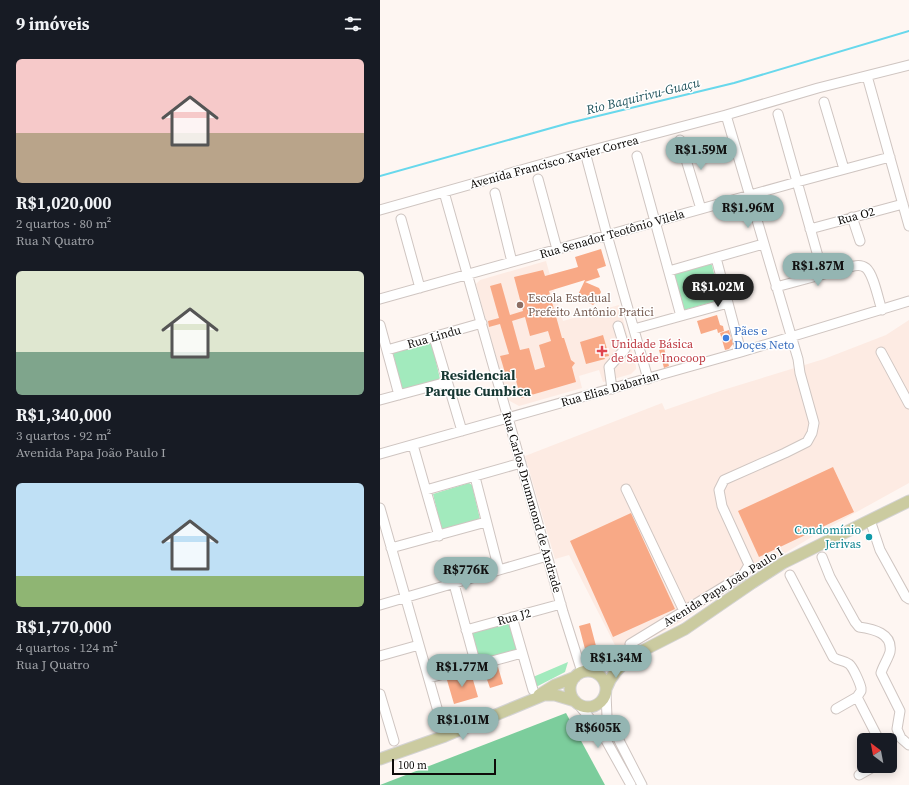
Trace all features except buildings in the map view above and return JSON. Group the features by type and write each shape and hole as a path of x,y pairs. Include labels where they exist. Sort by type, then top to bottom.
{"main road":[{"name":"Avenida Papa João Paulo I","path":"380,759 445,736 502,713 534,694 545,691 581,674 638,653 685,629 782,564 909,501"},
{"name":"Avenida Papa João Paulo I","path":"606,691 611,676 616,670 638,653"},
{"path":"591,671 599,674 604,681 606,691 602,701 595,706 586,706 577,702 571,689 571,685 581,674 591,671"},
{"name":"Avenida Papa João Paulo I","path":"534,694 555,695 577,702"}],"street":[{"name":"Avenida Francisco Xavier Correa","path":"380,210 585,152 726,115 818,88 909,65"},
{"path":"867,76 909,226"},
{"path":"824,102 844,169"},
{"path":"778,114 823,274"},
{"path":"630,644 743,575 749,565 722,506 719,490 724,480 807,442 812,433 814,423 800,373 798,359 726,115"},
{"path":"680,140 701,209"},
{"path":"585,152 648,378"},
{"path":"637,156 681,316"},
{"name":"Rua Senador Teotônio Vilela","path":"380,299 890,157"},
{"path":"538,180 557,249"},
{"name":"Rua Carlos Drummond de Andrade","path":"444,192 581,674"},
{"path":"495,193 512,262"},
{"name":"Rua O2","path":"810,229 903,204"},
{"path":"852,217 860,241"},
{"path":"400,219 420,288"},
{"path":"669,271 763,244"},
{"path":"716,258 742,352"},
{"path":"776,287 862,265 867,268 871,274 882,310"},
{"name":"Rua Elias Dabarian","path":"380,454 742,352 909,301"},
{"path":"634,329 728,303"},
{"name":"Rua Lindu","path":"387,350 482,323"},
{"path":"380,325 399,395"},
{"path":"612,388 609,367 625,349 618,326"},
{"path":"434,337 462,431"},
{"path":"881,352 909,404"},
{"path":"380,400 447,382"},
{"path":"413,445 438,536"},
{"path":"426,490 521,464"},
{"path":"475,477 499,570"},
{"path":"626,489 684,611"},
{"path":"380,508 445,736"},
{"path":"870,520 875,530 880,550 906,597 909,599"},
{"path":"392,548 486,522"},
{"path":"380,605 547,556"},
{"path":"822,556 830,577 855,622 859,627 876,630 887,638 890,652 881,673 900,711 897,729 901,738 909,745"},
{"path":"790,575 833,658 851,666 861,688 861,692 857,697 836,709"},
{"path":"454,584 476,665"},
{"name":"Rua J2","path":"466,630 561,604"},
{"path":"512,617 534,694"},
{"path":"380,656 419,645"},
{"path":"429,678 522,653"},
{"path":"606,691 606,717 642,785"},
{"path":"857,697 875,733"},
{"path":"381,698 394,741"},
{"path":"577,702 602,733 631,785"},
{"path":"859,775 863,773"}],"shaded area":[{"path":"546,261 563,321 619,305 636,369 631,374 603,382 599,370 579,376 582,388 519,406 508,400 476,284 480,280"},
{"path":"909,320 909,483 815,535 742,579 680,622 620,655 569,555 555,559 525,456 662,403 665,410 723,390 824,359 886,335"}],"green space":[{"path":"709,263 712,265 720,300 684,310 673,274"},
{"path":"428,342 432,344 440,379 404,389 401,387 393,353"},
{"path":"469,483 472,485 480,519 444,530 441,527 433,494"},
{"path":"509,622 517,648 516,650 479,660 472,633"},
{"path":"568,662 565,672 536,687 533,677"},
{"path":"566,713 605,785 380,785"}],"waterway":[{"name":"Rio Baquirivu-Guaçu","path":"380,176 569,123 734,83 909,31"}],"place":[{"name":"Escola Estadual Prefeito Antônio Pratici","path":"520,305"},
{"name":"Pães e Doçes Neto","path":"726,338"},
{"name":"Unidade Básica de Saúde Inocoop","path":"602,351"},
{"name":"Condomínio Jerivas","path":"869,537"}],"district":[{"name":"Residencial Parque Cumbica","path":"478,384"}]}
